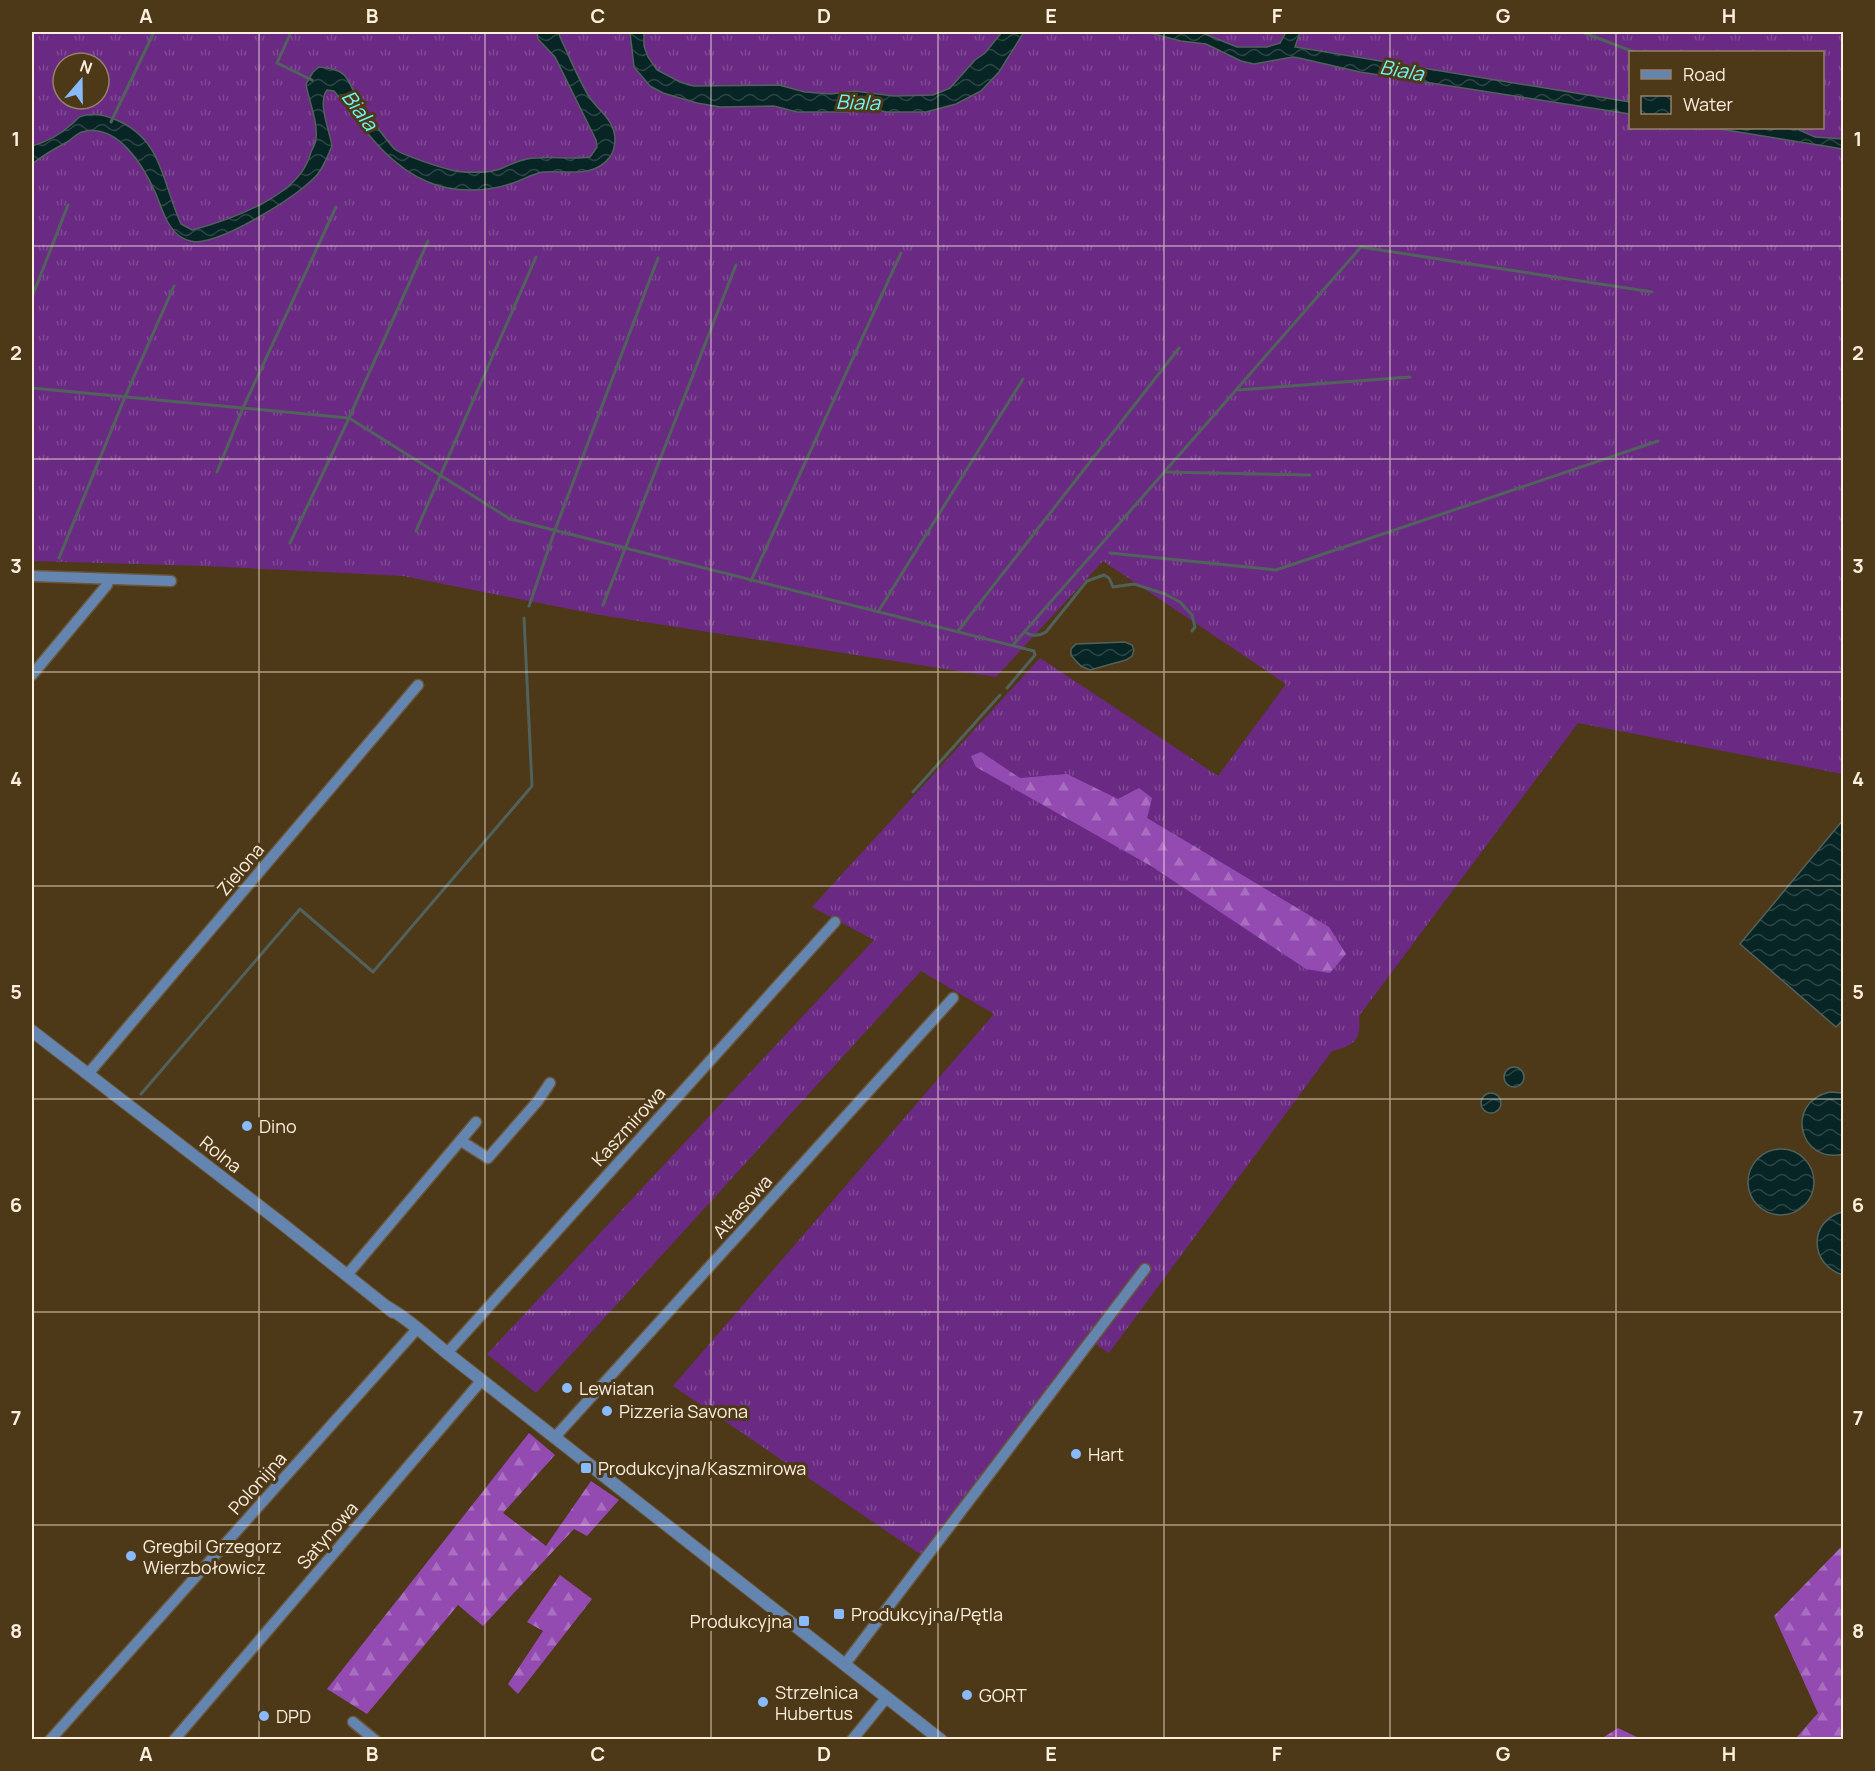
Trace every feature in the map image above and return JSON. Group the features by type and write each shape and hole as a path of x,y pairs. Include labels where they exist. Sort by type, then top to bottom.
{"street":[{"path":"32,576 171,581"},
{"path":"32,675 109,579"},
{"name":"Zielona","path":"88,1074 418,685"},
{"name":"Kaszmirowa","path":"447,1353 835,922"},
{"name":"Atłasowa","path":"555,1437 953,998"},
{"name":"Rolna","path":"32,1031 347,1275 402,1322 417,1329"},
{"path":"460,1141 488,1158 537,1102 550,1083"},
{"path":"347,1275 476,1122"},
{"path":"845,1664 1145,1269"},
{"path":"417,1329 941,1740"},
{"name":"Polonijna","path":"50,1740 417,1329"},
{"name":"Satynowa","path":"174,1740 482,1380"},
{"path":"852,1740 886,1697"},
{"path":"353,1722 375,1740"}],"green space":[{"path":"32,32 1843,32 1843,774 1578,723 1359,1016 1358,1036 1352,1044 1332,1051 1109,1353 1091,1341 926,1558 673,1386 994,1014 921,971 536,1393 487,1354 874,940 812,907 1040,658 1218,776 1286,684 1103,561 996,677 600,615 403,576 205,566 32,561"},
{"path":"981,752 1020,778 1067,774 1118,799 1139,788 1152,798 1147,818 1329,927 1346,954 1330,973 1306,969 1151,866 976,767 971,756"},
{"path":"529,1433 555,1455 503,1513 546,1546 591,1481 619,1500 587,1536 574,1529 483,1626 458,1605 367,1714 327,1689"},
{"path":"1843,1545 1843,1739 1795,1739 1818,1713 1774,1616"},
{"path":"560,1575 592,1599 518,1694 508,1684 543,1631 527,1622"},
{"path":"1618,1728 1641,1739 1601,1739"}],"water":[{"name":"Biala","path":"537,32 559,32 588,95 612,126 615,140 613,151 603,164 596,168 579,172 543,172 517,182 482,190 459,190 438,186 413,175 387,155 334,91 327,90 323,102 332,146 317,175 292,196 262,216 215,238 197,242 183,238 172,229 151,183 137,160 118,140 107,134 95,131 82,132 32,164 32,146 68,128 80,117 106,116 130,127 152,150 181,224 192,230 222,221 272,198 298,177 306,165 316,142 316,132 315,118 306,84 319,67 340,72 348,79 357,99 396,150 431,164 455,171 481,172 497,170 527,159 590,157 597,147 596,140 555,57 538,39"},
{"name":"Biala","path":"630,32 644,32 644,46 657,70 680,82 694,86 779,85 805,92 831,94 854,91 894,96 933,95 950,88 975,60 985,53 1002,32 1024,32 999,72 981,91 956,104 926,112 887,112 866,108 849,112 797,112 774,106 720,107 663,93 650,86 634,67"},
{"name":"Biala","path":"1146,32 1200,32 1237,47 1267,47 1280,43 1286,32 1300,32 1295,47 1629,102 1629,114 1360,72 1293,57 1254,64 1241,61 1206,44 1181,41"},
{"path":"1720,129 1797,129 1815,137 1843,139 1843,149"},
{"path":"1125,642 1132,645 1134,650 1132,656 1126,660 1090,670 1081,666 1071,655 1071,649 1076,644"},
{"path":"1843,820 1844,1019 1836,1027 1740,944"},
{"path":"1514,1067 1521,1070 1524,1077 1521,1084 1514,1087 1507,1084 1504,1077 1507,1070"},
{"path":"1830,1092 1843,1093 1844,1154 1829,1155 1816,1150 1808,1142 1803,1131 1802,1119 1806,1107 1816,1098"},
{"path":"1491,1093 1498,1096 1501,1103 1498,1110 1491,1113 1484,1110 1481,1103 1484,1096"},
{"path":"1781,1149 1794,1152 1804,1159 1811,1169 1814,1182 1811,1195 1804,1205 1794,1212 1781,1215 1768,1212 1758,1205 1751,1195 1748,1182 1751,1169 1758,1159 1768,1152"},
{"path":"1844,1212 1843,1275 1832,1270 1824,1262 1817,1243 1823,1224"}],"waterway":[{"path":"111,122 154,32"},
{"path":"291,32 277,63 312,80"},
{"path":"1582,32 1631,51"},
{"path":"32,297 68,205"},
{"path":"217,472 243,408 336,207"},
{"path":"290,543 428,241"},
{"path":"1013,645 1361,247 1652,292"},
{"path":"751,581 901,253"},
{"path":"416,531 536,257"},
{"path":"529,606 555,530 658,258"},
{"path":"603,605 736,265"},
{"path":"59,558 125,397 174,286"},
{"path":"958,631 1179,348"},
{"path":"1238,390 1410,377"},
{"path":"878,612 1023,379"},
{"path":"32,388 349,418 510,519 1034,651 1035,655 1007,688"},
{"path":"1110,553 1276,570 1658,441"},
{"path":"1164,472 1310,475"},
{"path":"1025,632 1030,635 1046,632 1087,581 1104,575 1109,578 1113,587 1134,584 1165,594 1180,602 1192,615 1195,627 1192,631"},
{"path":"141,1094 300,909 373,972 532,786 524,618"},
{"path":"913,792 1000,695"}],"place":[{"name":"Dino","path":"247,1126"},
{"name":"Lewiatan","path":"567,1388"},
{"name":"Pizzeria Savona","path":"607,1411"},
{"name":"Hart","path":"1076,1454"},
{"name":"Produkcyjna/Kaszmirowa","path":"586,1468"},
{"name":"Gregbil Grzegorz Wierzbołowicz","path":"131,1556"},
{"name":"Produkcyjna/Pętla","path":"839,1614"},
{"name":"Produkcyjna","path":"804,1621"},
{"name":"GORT","path":"967,1695"},
{"name":"Strzelnica Hubertus","path":"763,1702"},
{"name":"DPD","path":"264,1716"}]}
